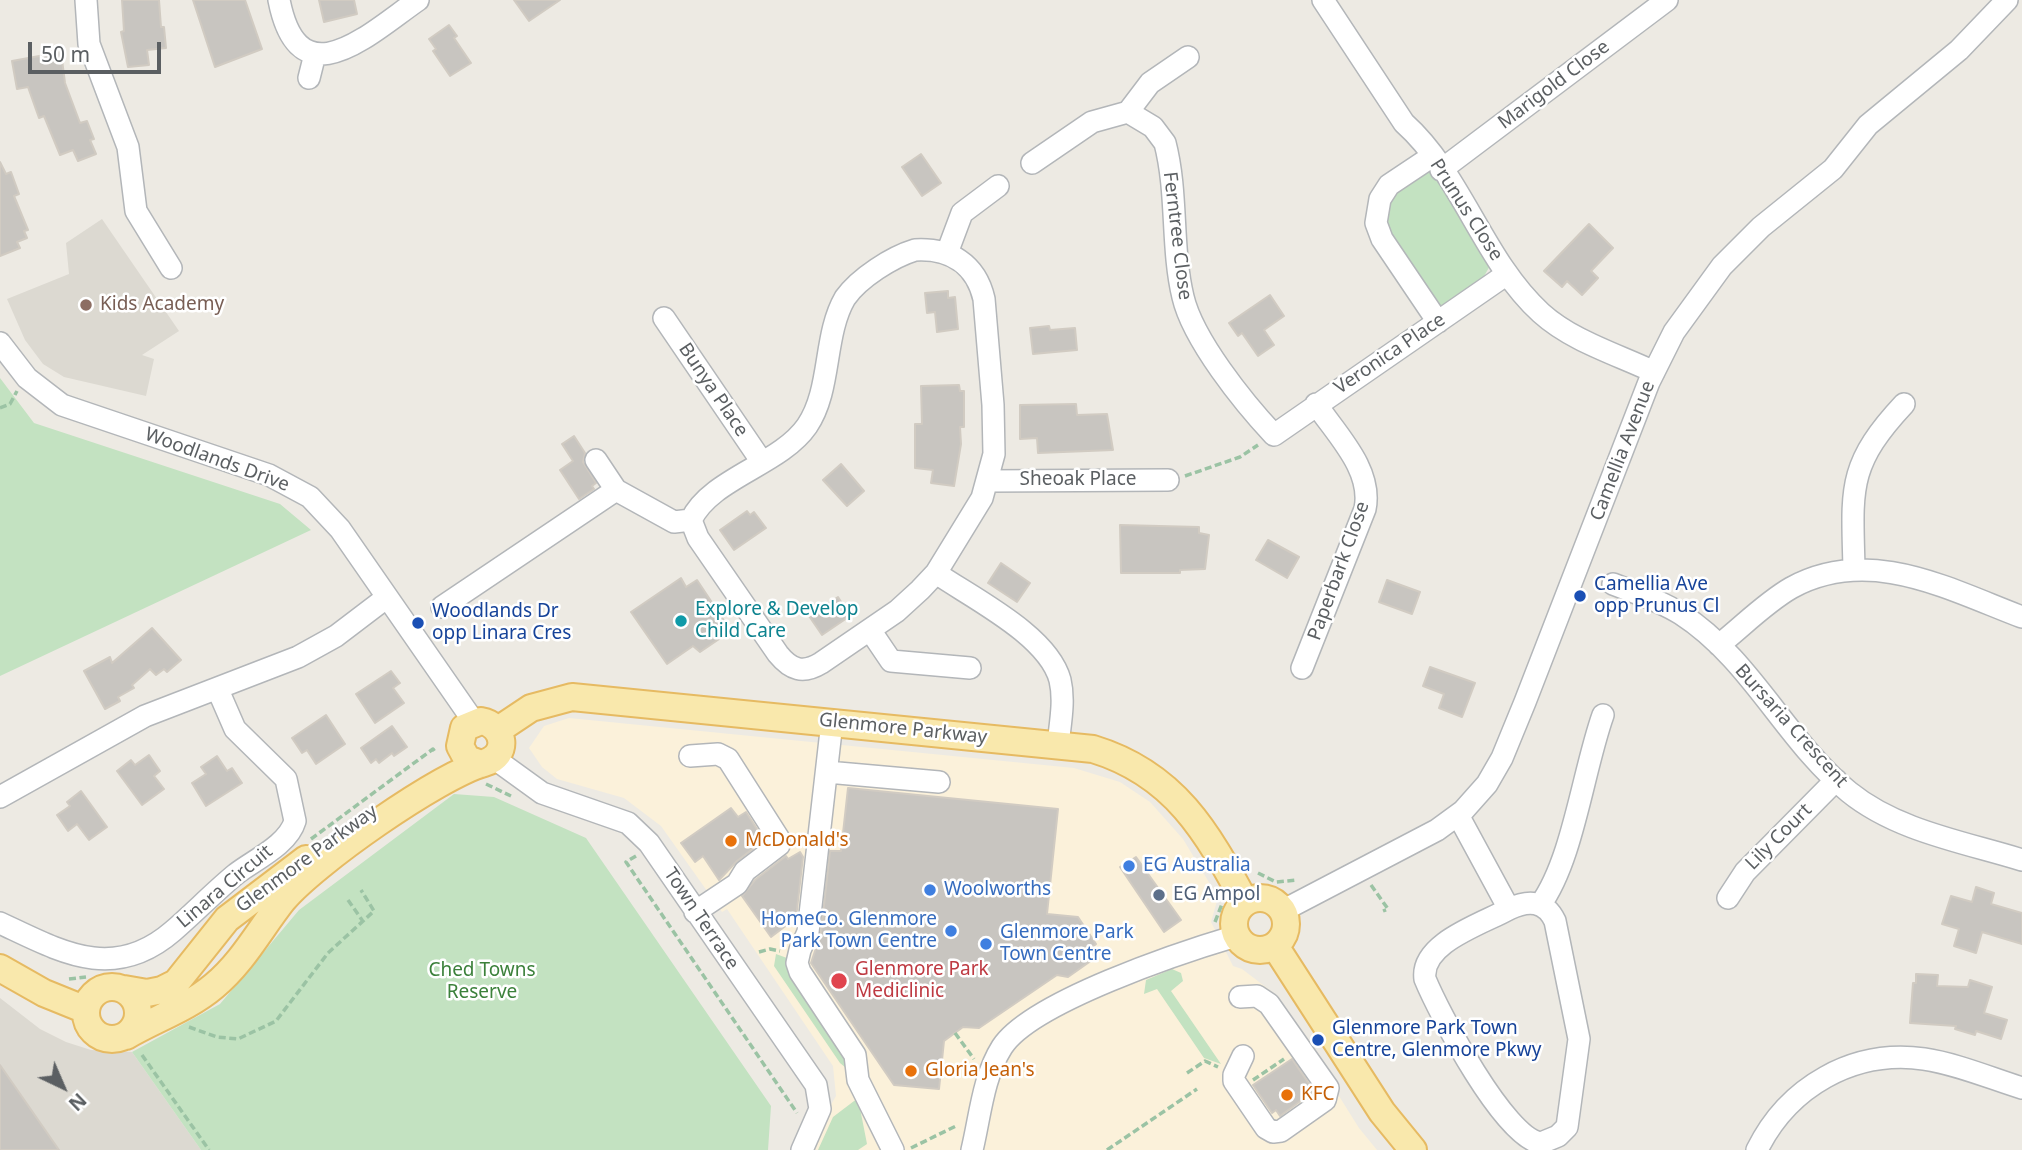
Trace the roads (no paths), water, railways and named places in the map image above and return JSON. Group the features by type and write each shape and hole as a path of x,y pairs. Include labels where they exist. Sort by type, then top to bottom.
{"main road":[{"name":"Glenmore Parkway","path":"124,989 147,993 176,983 214,933 242,905 424,775 477,730 531,708 572,697 1058,745 1093,750 1120,758 1167,788 1196,820 1234,899"},
{"path":"477,730 501,748 484,768 467,759 460,746 477,730"},
{"name":"Glenmore Parkway","path":"134,1046 215,986 246,951 284,898 320,867 430,788 484,768"},
{"path":"1262,897 1271,900 1282,911 1285,932 1275,946 1257,950 1244,946 1236,936 1233,922 1234,899 1262,897"},
{"path":"1275,946 1382,1112 1413,1150"},
{"path":"0,968 44,993 86,1010"},
{"path":"115,987 124,989 138,1004 134,1046 99,1037 87,1023 86,1010 97,992 115,987"}],"street":[{"path":"86,0 89,44 128,147 136,211 171,268"},
{"path":"279,0 294,39 306,51 315,54 336,54 347,49 418,0"},
{"name":"Prunus Close","path":"1323,0 1404,123 1416,134 1436,163 1507,274 1532,304 1555,324 1654,372"},
{"name":"Marigold Close","path":"1438,321 1382,239 1376,223 1380,199 1389,185 1436,163 1667,0"},
{"name":"Camellia Avenue","path":"1282,911 1437,830 1458,815 1487,784 1502,758 1654,372 1694,302 1740,247 1833,169 1868,125 1959,50 2007,0"},
{"path":"309,78 315,54"},
{"path":"1032,163 1092,122 1128,112 1150,83 1188,57"},
{"name":"Ferntree Close","path":"1128,112 1153,127 1165,142 1181,285 1189,317 1252,411 1274,435"},
{"path":"947,253 962,213 998,186"},
{"path":"596,460 616,490 674,522 691,520 706,500 790,443 808,425 820,393 841,305 850,291 902,255 925,250 947,253 971,270 985,299 994,454 988,481 975,511 936,573 909,601 811,669 792,667 778,654 698,538 691,520"},
{"name":"Veronica Place","path":"1274,435 1507,274"},
{"name":"Bunya Place","path":"664,318 762,462"},
{"name":"Woodlands Drive","path":"0,343 27,379 62,405 269,475 310,497 340,529 477,730"},
{"name":"Paperbark Close","path":"1302,668 1365,509 1368,491 1361,470 1316,404"},
{"path":"1854,568 1853,506 1857,475 1874,437 1904,404"},
{"name":"Sheoak Place","path":"988,481 1168,480"},
{"path":"442,607 616,490"},
{"path":"1719,645 1792,588 1854,568 1914,576 2022,617"},
{"path":"936,573 1030,638 1050,658 1062,691 1058,745"},
{"name":"Bursaria Crescent","path":"1614,584 1664,604 1719,645 1836,780 1860,800 1893,819 2022,860"},
{"path":"0,797 145,716 263,673 318,646 386,598"},
{"path":"870,630 891,661 970,668"},
{"name":"Linara Circuit","path":"0,923 79,957 98,960 135,953 172,932 236,874 284,838 295,821 289,786 281,772 234,729 218,690"},
{"path":"1540,905 1559,873 1590,752 1603,715"},
{"path":"832,722 808,932 790,951 800,972 855,1055 858,1080 893,1150"},
{"path":"694,755 718,754 728,759 779,839 779,845 745,871 737,884 695,912"},
{"name":"Town Terrace","path":"484,768 542,793 617,817 637,829 816,1085 820,1109 802,1150"},
{"path":"827,772 939,782"},
{"name":"Lily Court","path":"1728,898 1745,872 1836,780"},
{"path":"1458,815 1509,909"},
{"path":"1525,902 1540,905 1555,921 1579,1046 1567,1127 1558,1136 1541,1143 1526,1138 1481,1084 1424,979 1425,964 1433,950 1509,909 1525,902"},
{"path":"972,1150 993,1062 1007,1041 1025,1023 1052,1007 1089,991 1200,947 1236,936"},
{"path":"1240,998 1257,996 1269,1004 1328,1088 1325,1100 1281,1131 1272,1132 1266,1128 1234,1081 1234,1074 1243,1056"},
{"path":"1756,1150 1773,1120 1799,1095 1824,1077 1862,1062 1885,1058 1925,1059 2022,1088"}],"place":[{"name":"Kids Academy","path":"86,305"},
{"name":"Camellia Ave opp Prunus Cl","path":"1580,596"},
{"name":"Explore & Develop Child Care","path":"681,621"},
{"name":"Woodlands Dr opp Linara Cres","path":"418,623"},
{"name":"McDonald's","path":"731,841"},
{"name":"EG Australia","path":"1129,866"},
{"name":"Woolworths","path":"930,890"},
{"name":"EG Ampol","path":"1159,895"},
{"name":"HomeCo. Glenmore Park Town Centre","path":"951,931"},
{"name":"Glenmore Park Town Centre","path":"986,944"},
{"name":"Glenmore Park Mediclinic","path":"839,981"},
{"name":"Glenmore Park Town Centre, Glenmore Pkwy","path":"1318,1040"},
{"name":"Gloria Jean's","path":"911,1071"},
{"name":"KFC","path":"1287,1095"}],"park label":[{"name":"Ched Towns Reserve","path":"482,982"}]}
